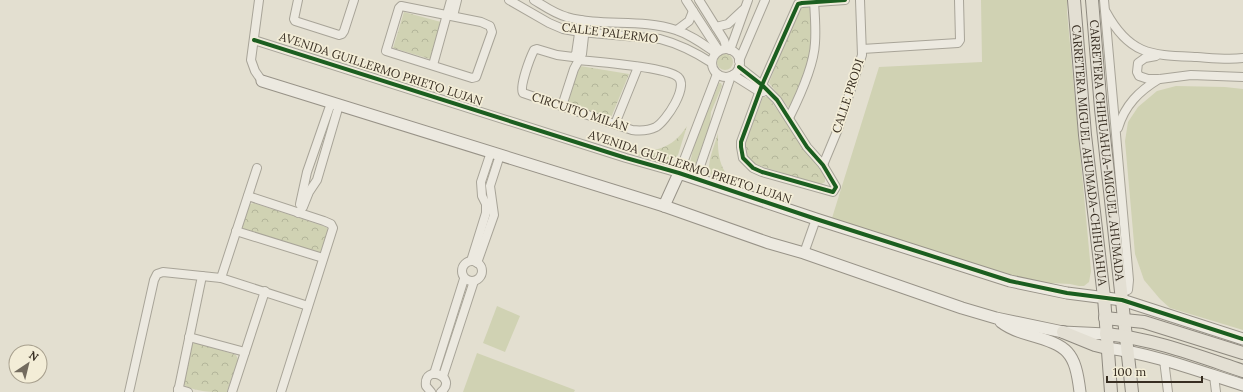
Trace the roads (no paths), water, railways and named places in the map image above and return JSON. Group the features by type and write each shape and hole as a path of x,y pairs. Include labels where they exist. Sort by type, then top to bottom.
{"main road":[{"name":"CARRETERA MIGUEL AHUMADA-CHIHUAHUA","path":"1074,0 1084,135 1104,297 1111,392"},
{"name":"CARRETERA CHIHUAHUA-MIGUEL AHUMADA","path":"1092,0 1102,117 1132,392"},
{"path":"1105,318 1144,322 1243,353"},
{"path":"1063,332 1095,345 1107,348"},
{"path":"1106,334 1126,336 1168,346 1243,371"}],"street":[{"path":"259,0 251,60 255,71 262,81 664,206 926,296 996,318 1063,332 1106,334"},
{"path":"298,0 294,19 296,21 339,35 344,31 354,0"},
{"path":"450,16 451,0"},
{"path":"433,65 457,0"},
{"name":"CALLE PALERMO","path":"509,0 556,26 582,32 660,39 692,51 712,63"},
{"name":"CALLE PALERMO","path":"534,0 563,16 584,20 656,25 677,30 723,51"},
{"path":"686,0 723,51 736,54 739,64 763,90"},
{"path":"699,0 724,40 723,51"},
{"path":"748,0 723,51 712,63 714,71 717,74 726,77 732,75 763,90 777,100 806,147 823,165 836,184 835,190 831,192 753,168 743,158 741,142 763,90 798,4 845,0"},
{"path":"696,178 732,75 739,64 765,0"},
{"name":"CALLE PRODI","path":"823,165 838,129 861,60 860,0"},
{"path":"862,49 958,43 960,40 959,0"},
{"path":"1104,0 1129,280 1128,288 1122,296"},
{"path":"789,118 803,89 814,51 814,2"},
{"path":"402,6 450,16 487,24 490,26 492,30 476,77 472,78 433,65 388,52 386,49 400,7 402,6"},
{"path":"716,27 723,26 733,21 745,8"},
{"path":"1104,9 1117,30 1127,40 1149,53 1230,59 1243,58"},
{"path":"677,30 689,21 693,11"},
{"path":"562,106 574,69 582,54 582,32 584,20"},
{"name":"CIRCUITO MILÁN","path":"579,60 665,71 681,81 681,88 668,116 662,122 650,129 638,130 615,124 522,92 521,89 535,49 573,58 576,54 582,32"},
{"name":"AVENIDA GUILLERMO PRIETO LUJAN","path":"254,40 626,158 696,178 816,219 1010,281 1060,292 1104,297 1122,296 1243,339"},
{"path":"1161,55 1141,60 1136,67 1137,72 1143,78 1160,79 1190,75 1243,77"},
{"path":"615,124 638,67"},
{"path":"664,206 679,173 717,74"},
{"path":"1116,134 1126,108 1134,97 1146,87 1160,79"},
{"path":"298,213 311,161 319,138 335,104"},
{"path":"298,213 303,207 309,192 317,180 328,141 335,104"},
{"path":"319,138 328,141"},
{"path":"474,262 494,215 490,186 495,154"},
{"path":"311,161 321,164"},
{"path":"220,278 257,168"},
{"path":"248,196 331,224 333,228 281,392"},
{"path":"804,253 816,219"},
{"path":"236,231 323,258"},
{"path":"434,374 464,279 462,269 465,264 474,262 482,268 482,272 480,278 474,282 443,376 446,385 441,392"},
{"path":"129,392 154,280 157,274 162,272 220,278 265,291 308,306"},
{"path":"188,392 178,391 202,276"},
{"path":"464,279 474,282"},
{"path":"232,392 265,291"},
{"path":"996,318 1015,330 1052,341 1068,352 1076,369 1080,392"},
{"path":"189,337 245,352"},
{"path":"1107,348 1128,350 1243,385"},
{"path":"1164,360 1168,392"},
{"path":"430,392 426,383 428,377 434,374 443,376"},
{"path":"1214,376 1216,392"}]}
